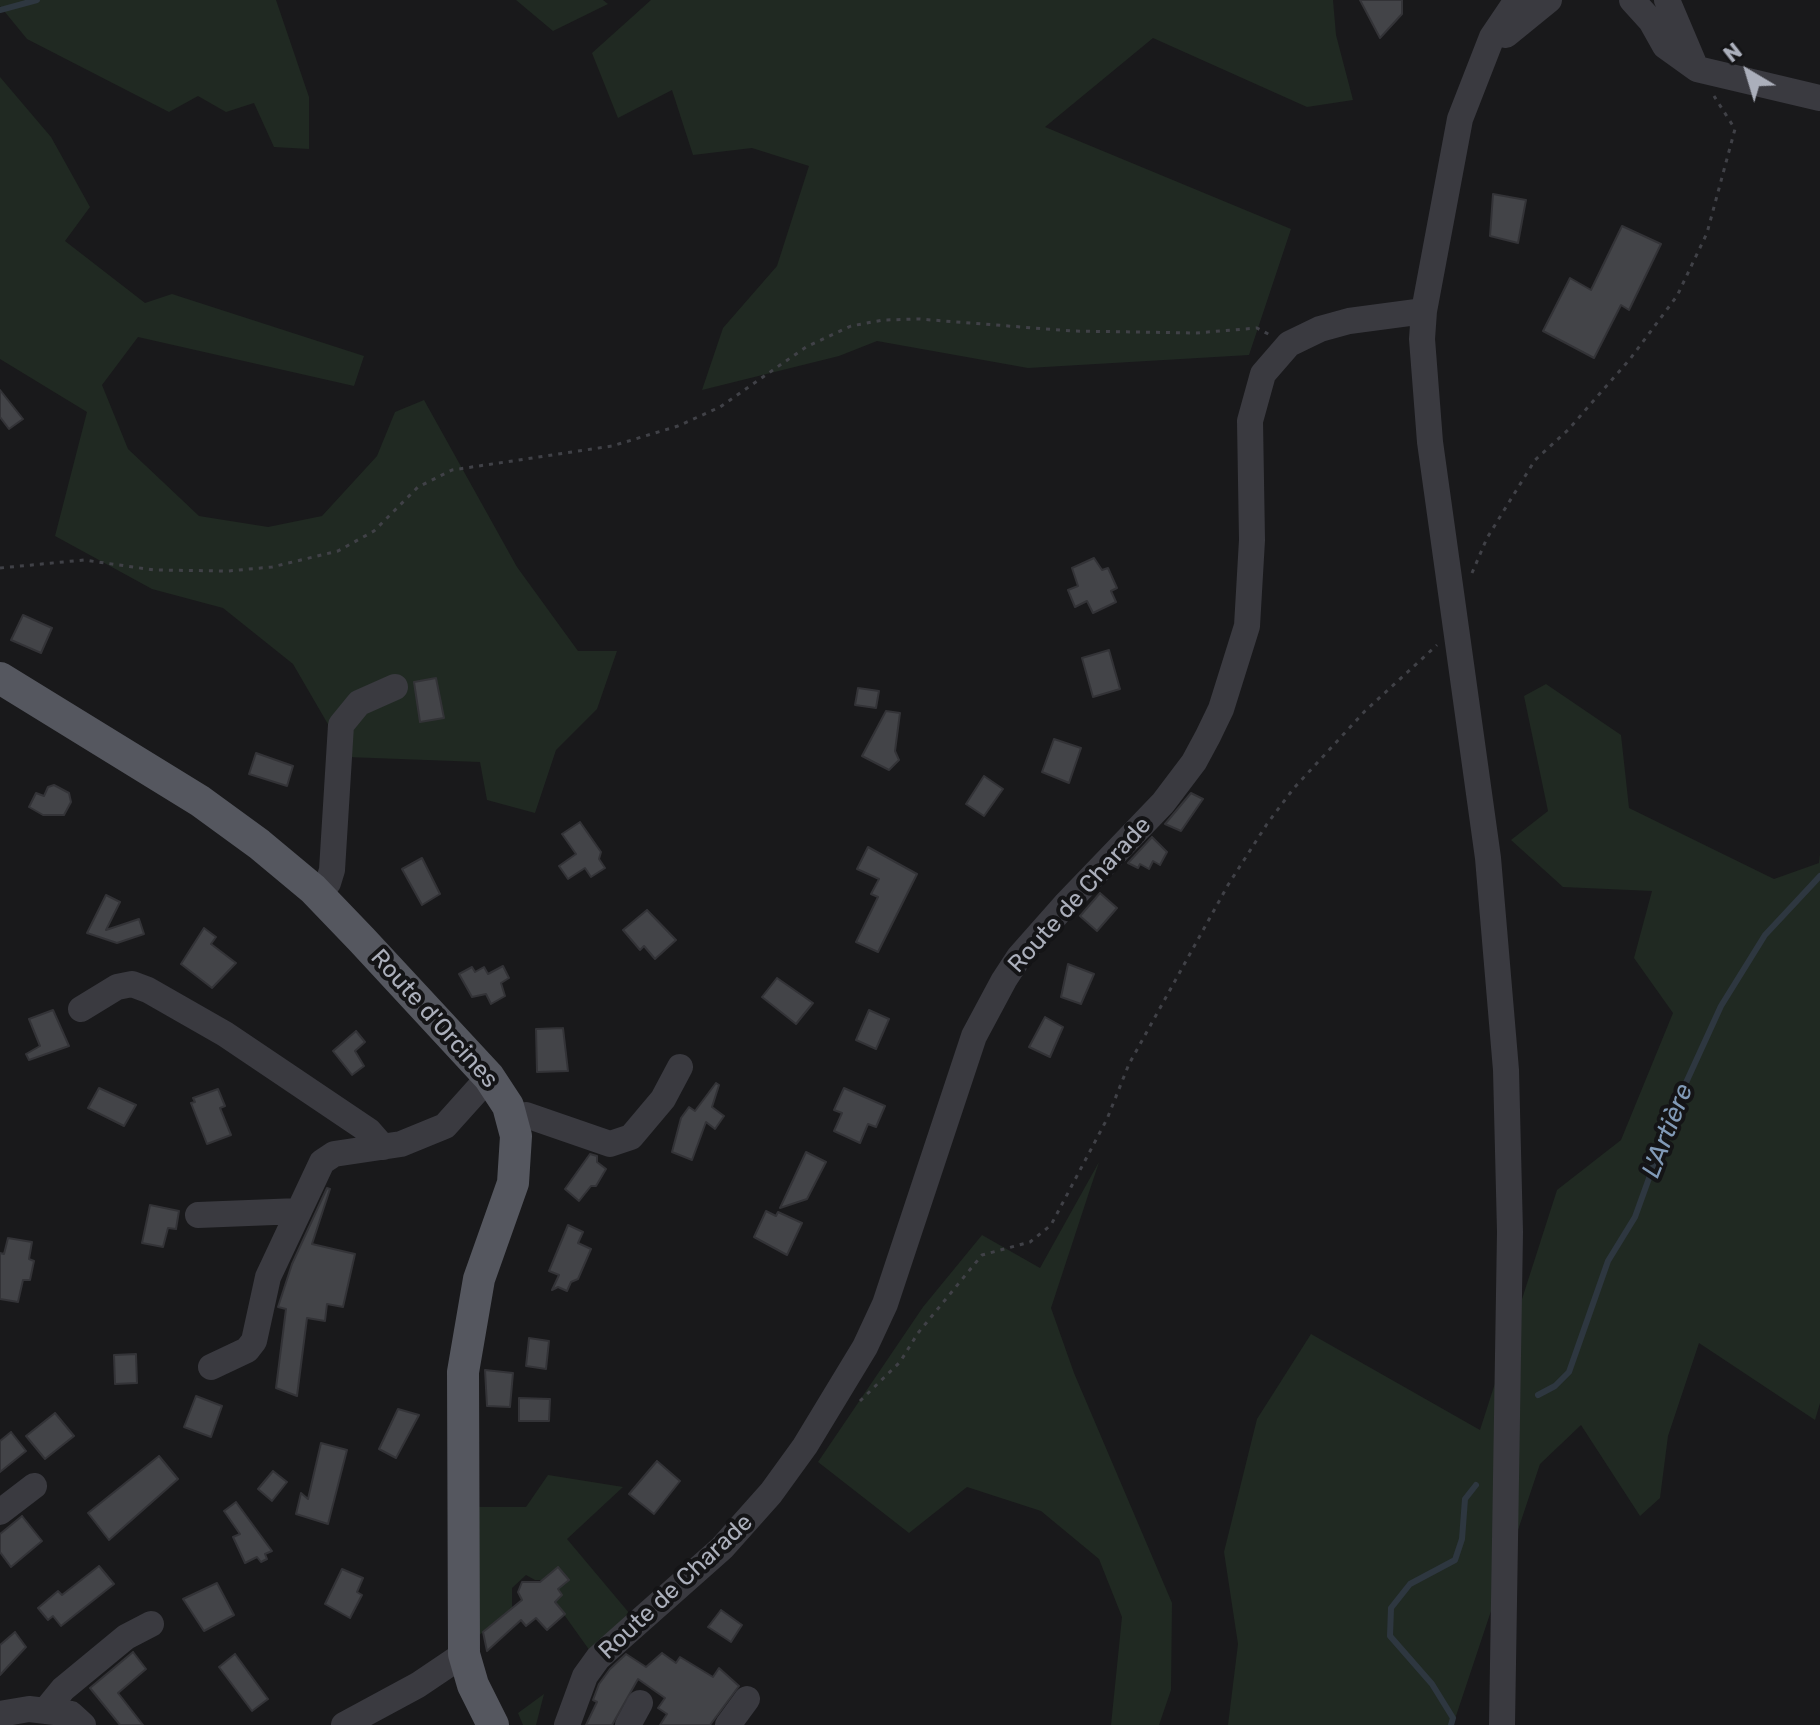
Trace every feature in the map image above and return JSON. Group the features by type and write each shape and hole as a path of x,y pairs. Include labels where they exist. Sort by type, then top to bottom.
{"main road":[{"name":"Route d'Orcines","path":"0,678 200,801 259,844 318,894 489,1077 512,1117 516,1136 513,1183 479,1279 463,1372 464,1654 473,1685 493,1725"}],"street":[{"path":"1502,1725 1509,1264 1507,1084 1491,887 1430,442 1424,311 1453,149 1466,97 1492,37 1517,0"},
{"path":"1479,69 1507,33 1549,0"},
{"path":"1632,0 1651,21 1665,46 1697,69 1820,98"},
{"path":"1667,0 1697,69"},
{"name":"Route de Charade","path":"567,1725 585,1676 598,1658 722,1548 771,1493 805,1446 865,1347 885,1304 974,1036 1004,980 1019,957 1065,905 1163,803 1194,762 1208,736 1226,695 1247,626 1252,403 1263,374 1289,344 1320,329 1349,321 1424,311"},
{"path":"318,894 328,883 332,870 341,725 359,703 395,687"},
{"path":"81,1009 100,994 132,984 173,1002 369,1131 383,1147"},
{"path":"512,1117 526,1115 610,1144 631,1137 663,1099 680,1067"},
{"path":"211,1367 251,1347 268,1277 308,1185 328,1156 401,1144 445,1126 489,1077"},
{"path":"198,1215 299,1211"},
{"path":"0,1512 34,1486"},
{"path":"45,1711 73,1680 126,1637 151,1624"},
{"path":"344,1725 418,1685 464,1654"},
{"path":"728,1725 747,1699"},
{"path":"0,1714 29,1709 71,1714 83,1725"}],"path":[{"path":"856,1405 900,1362 918,1333 982,1255 1030,1242 1051,1225 1107,1119 1129,1064 1228,885 1267,824 1294,788 1365,711 1441,640 1487,538 1535,460 1568,430 1630,359 1677,296 1707,233 1735,129 1697,69"},
{"path":"0,568 84,560 154,570 228,571 272,567 338,551 374,531 418,487 452,470 612,446 678,426 720,407 806,347 851,326 883,320 919,319 1072,331 1196,333 1257,328 1289,344"}],"shaded area":[{"path":"0,0 276,0 309,97 309,149 274,147 254,103 226,112 198,96 169,112 27,39 0,6"},
{"path":"516,0 603,0 608,4 553,31"},
{"path":"651,0 1333,0 1336,35 1353,100 1307,107 1153,38 1045,127 1291,229 1249,355 1028,368 877,341 839,356 702,390 723,328 777,266 809,166 752,148 693,155 672,90 618,118 592,53"},
{"path":"0,77 51,137 90,207 65,241 145,303 172,294 364,356 354,386 138,337 102,385 128,449 199,516 268,527 322,516 377,456 395,412 424,400 517,567 578,651 617,651 597,709 556,750 535,813 487,800 480,762 347,757 293,664 223,608 152,589 55,536 87,412 0,359"},
{"path":"1546,684 1621,735 1629,808 1774,879 1819,863 1820,854 1820,1403 1815,1420 1699,1343 1668,1436 1660,1498 1640,1516 1581,1425 1540,1464 1453,1725 1228,1725 1238,1644 1224,1552 1257,1419 1311,1334 1480,1430 1557,1190 1621,1140 1673,1013 1634,958 1652,891 1563,887 1511,840 1548,811 1524,696"},
{"path":"1099,1162 1051,1308 1074,1373 1172,1603 1171,1690 1159,1725 1111,1725 1122,1617 1099,1559 1041,1511 967,1487 909,1533 818,1462 923,1307 982,1235 1040,1268"},
{"path":"548,1475 623,1487 567,1539 630,1614 590,1651 555,1602 562,1595 558,1589 568,1580 535,1580 526,1575 512,1588 512,1610 478,1636 478,1507 526,1507"},
{"path":"544,1694 536,1725 523,1725 518,1713"}],"building":[{"path":"1360,0 1402,0 1402,14 1380,38"},
{"path":"1493,194 1526,200 1518,243 1490,236"},
{"path":"1622,226 1661,244 1629,310 1621,305 1594,358 1543,331 1570,278 1591,290"},
{"path":"0,390 23,419 9,429 0,417"},
{"path":"1094,558 1102,570 1108,568 1117,588 1111,591 1116,602 1093,613 1087,601 1075,607 1068,590 1078,586 1072,568"},
{"path":"23,615 52,628 41,653 11,640"},
{"path":"1109,650 1120,689 1093,697 1082,658"},
{"path":"436,678 444,718 420,722 414,682"},
{"path":"858,688 879,691 876,708 855,705"},
{"path":"886,711 900,713 895,751 899,760 889,770 862,756"},
{"path":"1054,739 1081,748 1069,783 1042,772"},
{"path":"256,753 293,766 287,786 249,774"},
{"path":"984,776 1003,789 984,816 966,804"},
{"path":"54,785 69,793 71,802 64,815 43,815 29,807 36,793 44,796 48,787"},
{"path":"1191,793 1203,799 1181,831 1165,824"},
{"path":"580,822 601,852 599,859 605,868 591,877 585,868 568,879 559,866 576,854 562,834"},
{"path":"1152,837 1167,852 1160,865 1153,861 1149,869 1128,863"},
{"path":"868,847 917,874 878,952 856,942 878,897 871,894 879,879 857,869"},
{"path":"422,858 440,894 422,905 402,869"},
{"path":"1100,893 1117,908 1097,931 1080,916"},
{"path":"106,895 120,902 106,930 139,919 144,934 117,943 87,933"},
{"path":"647,910 676,940 655,959 644,946 640,950 623,930"},
{"path":"204,928 216,937 211,944 236,963 212,988 181,964"},
{"path":"1068,964 1094,974 1081,1004 1061,997"},
{"path":"503,966 509,978 501,983 505,996 491,1004 486,994 472,997 459,974 472,967 475,972 484,967 488,974"},
{"path":"777,978 813,1003 796,1024 762,997"},
{"path":"53,1010 69,1046 29,1060 26,1054 40,1046 29,1019"},
{"path":"869,1010 889,1019 876,1049 856,1040"},
{"path":"1045,1017 1063,1027 1050,1057 1029,1047"},
{"path":"563,1028 568,1071 537,1072 536,1029"},
{"path":"356,1031 365,1042 355,1051 364,1066 352,1075 333,1051"},
{"path":"716,1083 719,1085 712,1107 724,1116 715,1129 706,1122 692,1160 672,1152 681,1118 689,1107 695,1111"},
{"path":"99,1088 136,1105 124,1126 88,1108"},
{"path":"844,1088 885,1106 876,1127 868,1124 860,1143 834,1131 842,1113 834,1110"},
{"path":"218,1089 225,1106 220,1108 231,1135 207,1144 191,1103 195,1102 193,1098"},
{"path":"806,1152 826,1162 807,1199 780,1208"},
{"path":"590,1154 597,1156 597,1162 606,1169 596,1186 591,1186 579,1201 565,1189"},
{"path":"327,1188 330,1189 312,1244 355,1254 343,1307 327,1304 325,1321 307,1318 297,1396 276,1388 286,1309 278,1307 292,1264"},
{"path":"150,1205 179,1211 176,1229 168,1228 163,1247 142,1243"},
{"path":"766,1211 776,1216 778,1212 802,1223 787,1255 754,1237"},
{"path":"568,1225 583,1232 578,1243 591,1249 578,1279 571,1282 567,1291 558,1287 552,1290 559,1275 549,1271"},
{"path":"8,1238 32,1242 29,1259 34,1261 30,1280 23,1280 18,1302 0,1299 0,1253 4,1254"},
{"path":"529,1338 549,1341 546,1369 526,1366"},
{"path":"136,1354 137,1383 115,1384 114,1355"},
{"path":"485,1370 513,1373 510,1407 487,1406"},
{"path":"196,1396 222,1406 211,1437 184,1427"},
{"path":"519,1398 550,1399 549,1421 519,1421"},
{"path":"398,1409 419,1415 396,1458 379,1449"},
{"path":"55,1413 74,1436 45,1459 26,1436"},
{"path":"11,1432 26,1451 0,1472 0,1441"},
{"path":"321,1443 347,1450 328,1524 296,1514 301,1493 308,1499"},
{"path":"159,1456 178,1479 109,1540 88,1513"},
{"path":"657,1461 680,1481 654,1514 629,1494"},
{"path":"273,1471 287,1482 272,1501 258,1489"},
{"path":"236,1502 272,1551 265,1554 267,1559 261,1562 257,1557 245,1563 233,1537 240,1534 224,1511"},
{"path":"22,1516 42,1541 11,1567 0,1552 0,1534"},
{"path":"99,1566 114,1584 61,1626 53,1616 48,1620 38,1608 58,1591 62,1595"},
{"path":"558,1567 569,1580 558,1589 562,1595 555,1602 565,1614 547,1630 536,1618 526,1626 521,1620 487,1651 483,1632 522,1600 518,1592 522,1582 540,1582"},
{"path":"342,1569 363,1578 357,1592 362,1595 350,1618 325,1604"},
{"path":"217,1583 234,1615 204,1631 183,1599"},
{"path":"721,1610 742,1625 731,1642 708,1627"},
{"path":"15,1632 26,1647 0,1675 0,1645"},
{"path":"133,1652 146,1669 118,1693 143,1725 120,1725 90,1688"},
{"path":"662,1653 676,1663 680,1657 713,1677 719,1668 739,1686 710,1725 660,1725 667,1714 658,1708 665,1698 638,1679 612,1725 586,1725 597,1702 593,1700 599,1684 610,1669 626,1654 646,1667"},
{"path":"235,1654 268,1699 252,1711 219,1667"}],"waterway":[{"path":"0,10 37,0"},
{"name":"L'Artière","path":"1538,1395 1555,1386 1569,1372 1608,1261 1635,1217 1674,1109 1721,1006 1765,935 1820,876"},
{"name":"L'Artière","path":"1451,1725 1453,1718 1432,1684 1390,1636 1391,1608 1410,1584 1455,1560 1462,1539 1465,1499 1476,1485"}]}
